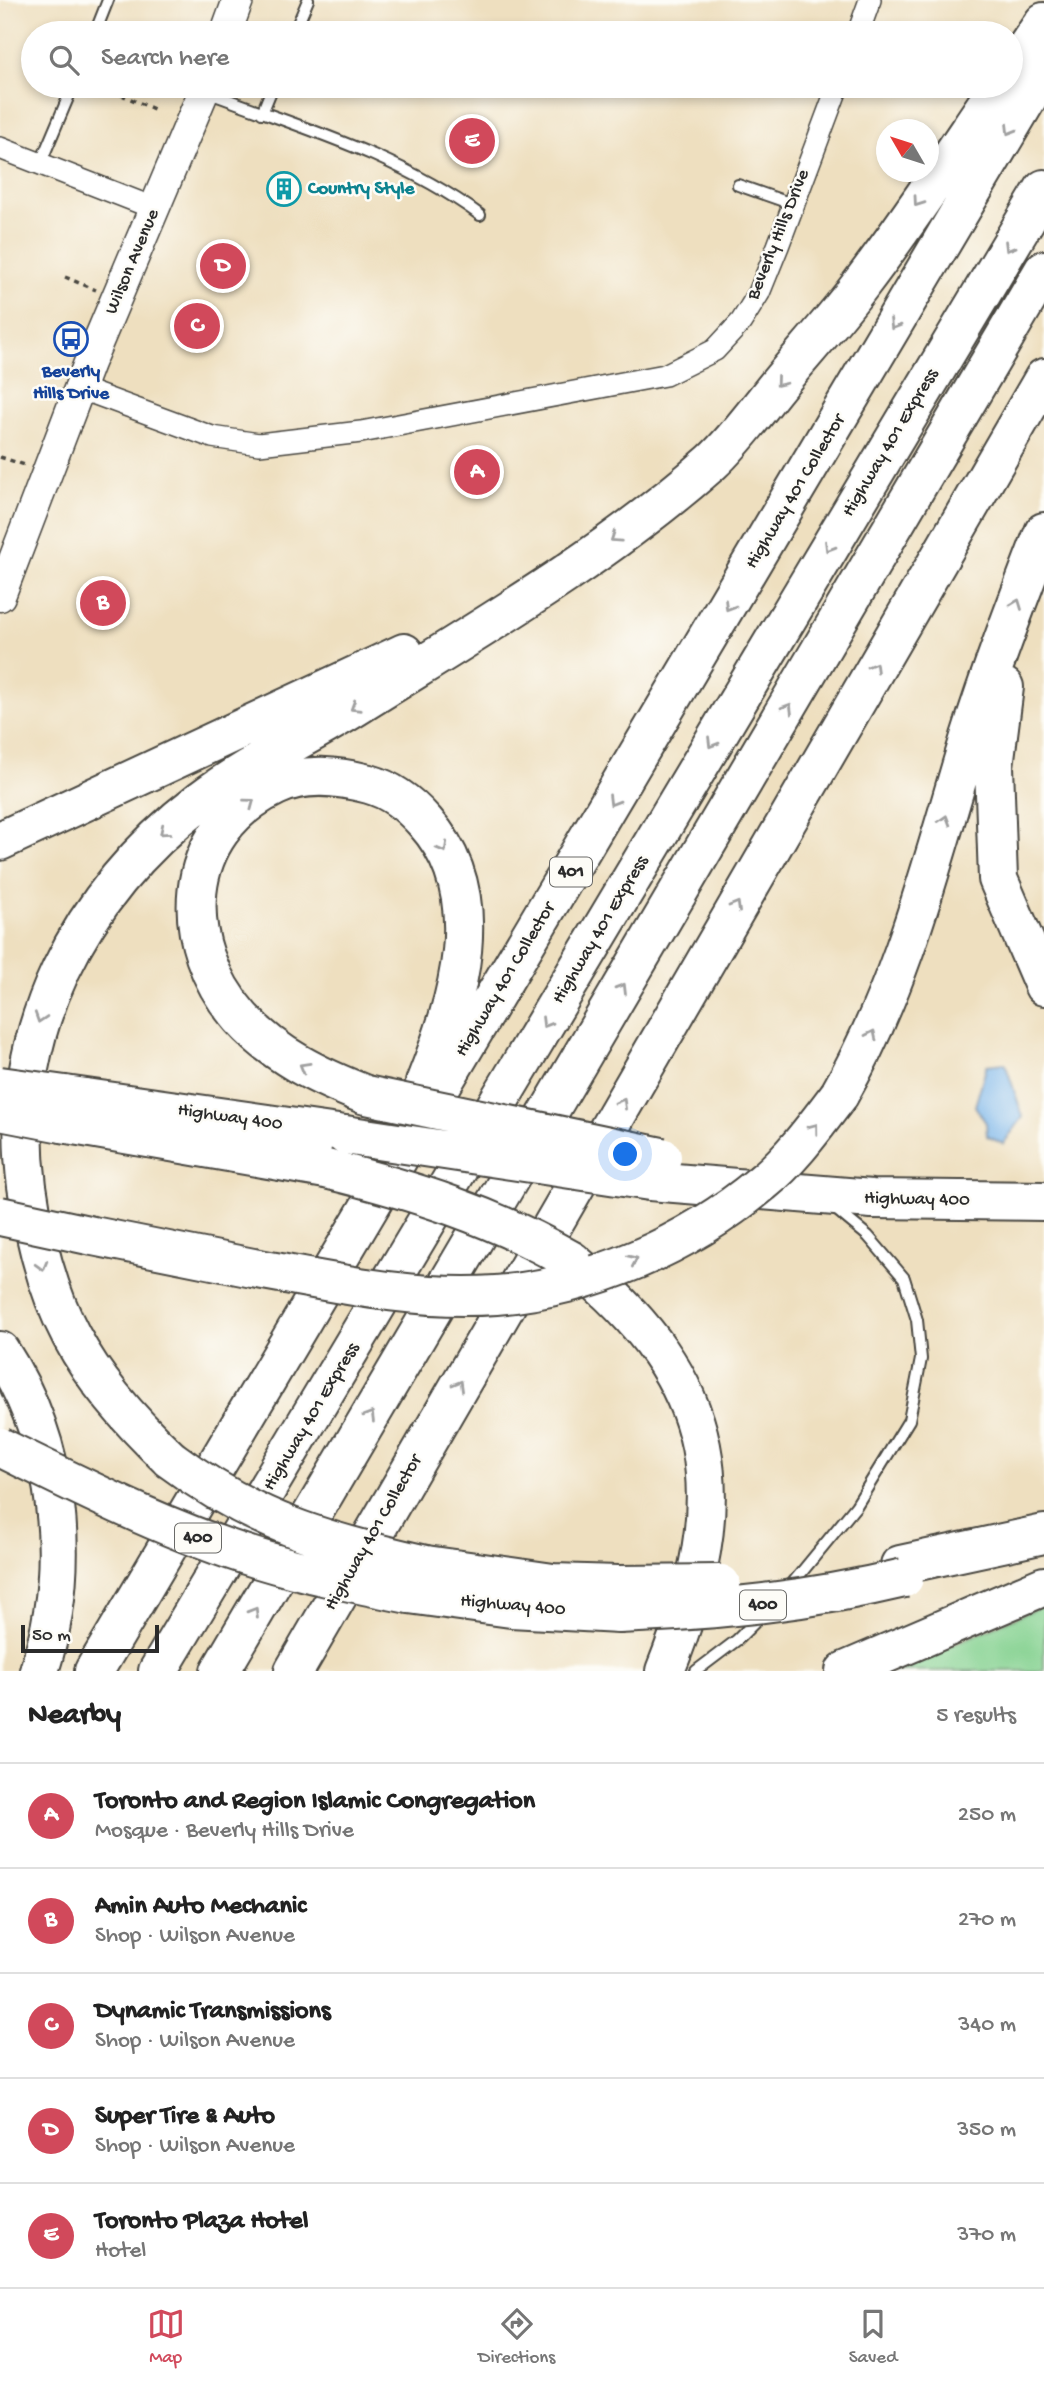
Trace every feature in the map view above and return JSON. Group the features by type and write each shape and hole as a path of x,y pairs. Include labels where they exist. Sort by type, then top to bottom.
{"highway":[{"path":"1023,53 1044,22"},
{"name":"Highway 401 Collector","path":"94,1671 370,1210 1044,70"},
{"path":"417,1580 327,1540 275,1522 225,1498 170,1459 122,1411 83,1360 57,1311 39,1259 24,1161 24,1106 29,1059 38,1021 55,978 77,935 110,888 151,841 205,797 352,709 536,592 624,532 715,459 861,285 991,98"},
{"name":"Highway 401 Express","path":"158,1671 1044,188"},
{"path":"219,1671 1044,270"},
{"name":"Highway 401 Collector","path":"295,1671 1044,378"},
{"path":"0,1216 374,1290 494,1295 580,1280 626,1264 718,1216 764,1182 804,1141 839,1095 877,1024 906,949 1004,639 1044,532"},
{"path":"6,839 536,592"},
{"path":"1004,639 1004,695 994,766 998,879 1044,986"},
{"path":"370,1210 407,1130 437,1054 452,1004 462,956 461,899 446,851 412,808 380,787 337,778 302,777 276,786 234,815 202,862 195,895 196,931 207,968 241,1018 279,1053 320,1077 366,1095 656,1169"},
{"name":"Highway 400","path":"0,1086 63,1109 345,1135 656,1169 806,1195 949,1202 1044,1200"},
{"path":"0,1111 63,1109 326,1169 459,1206 522,1233 572,1261 633,1314 657,1344 678,1377 698,1433 705,1486 704,1529 694,1587 682,1627 664,1671"},
{"path":"0,1351 26,1397 44,1445 53,1490 58,1539 55,1581 51,1619 39,1671"},
{"name":"Highway 400","path":"0,1447 120,1506 258,1559 417,1580 511,1608 618,1600 780,1581 902,1571 1044,1534"},
{"path":"845,1671 1044,1586"},
{"path":"651,1671 682,1627"}],"main road":[{"path":"230,21 238,0"},
{"name":"Wilson Avenue","path":"0,596 79,388 201,98"}],"street":[{"path":"862,21 870,0"},
{"name":"Beverly Hills Drive","path":"79,388 212,437 259,444 361,432 665,375 715,351 741,322 759,293 833,98"},
{"path":"0,148 156,209"}],"lane":[{"path":"100,21 108,0"},
{"path":"299,21 308,0"},
{"path":"40,164 68,98"},
{"path":"228,98 396,163 480,215"},
{"path":"262,113 268,98"},
{"path":"738,185 792,204"},
{"path":"696,1671 737,1640 827,1544 856,1506 909,1420 921,1359 917,1320 904,1278 868,1236 806,1195"}],"path":[{"path":"128,98 154,109"},
{"path":"65,277 117,299"}],"green space":[{"path":"1044,1605 1044,1671 892,1671"}],"water":[{"path":"1005,1063 1023,1117 1003,1144 987,1136 986,1123 975,1106 987,1065"}],"place":[{"name":"Toronto Plaza Hotel","path":"472,141"},
{"name":"Country Style","path":"284,189"},
{"name":"Super Tire & Auto","path":"223,266"},
{"name":"Dynamic Transmissions","path":"197,326"},
{"name":"Beverly Hills Drive","path":"71,339"},
{"name":"Toronto and Region Islamic Congregation","path":"477,472"},
{"name":"Amin Auto Mechanic","path":"103,603"}]}
